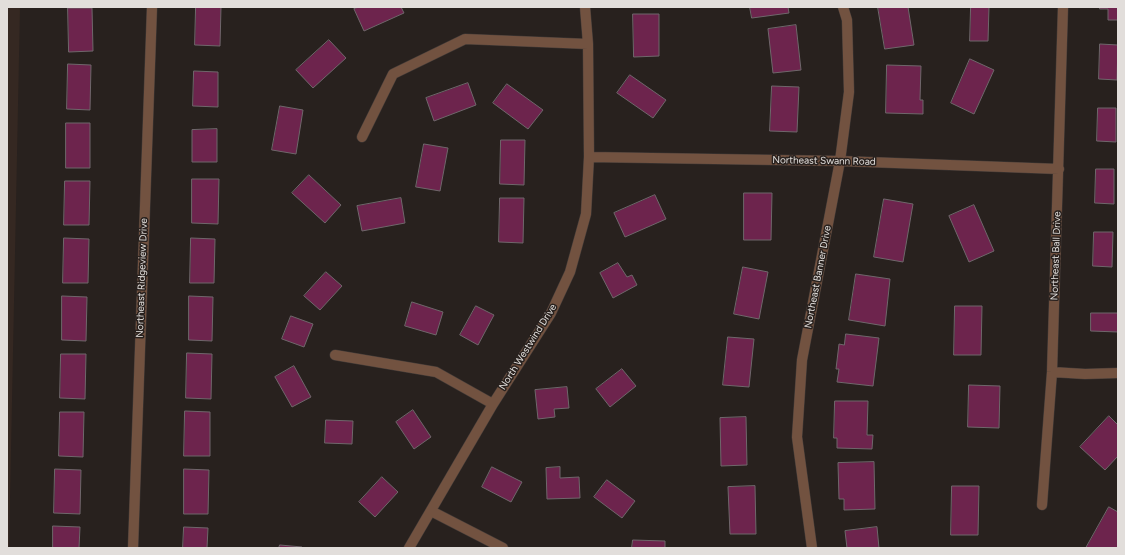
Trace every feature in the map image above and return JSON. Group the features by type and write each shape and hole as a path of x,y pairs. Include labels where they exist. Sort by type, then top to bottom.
{"street":[{"name":"Northeast Ridgeview Drive","path":"133,548 152,7"},
{"name":"North Westwind Drive","path":"409,548 493,404 551,313 570,272 586,214 589,157 588,44 585,7"},
{"name":"Northeast Banner Drive","path":"812,548 797,437 802,360 840,161 849,92 846,20 844,7"},
{"name":"Northeast Ball Drive","path":"1042,505 1052,372 1063,7"},
{"path":"362,137 393,74 465,39 588,44"},
{"name":"Northeast Swann Road","path":"589,157 840,161 1059,169"},
{"path":"335,355 436,372 493,404"},
{"path":"1052,372 1084,374 1118,373"},
{"path":"430,511 503,548"}],"shaded area":[{"path":"7,7 20,7 9,548 7,548"}],"building":[{"path":"196,7 221,7 220,46 195,45"},
{"path":"359,7 401,7 404,13 364,31 354,9"},
{"path":"750,7 788,7 789,13 752,18"},
{"path":"878,7 908,7 914,45 885,49"},
{"path":"971,7 989,7 988,41 970,41"},
{"path":"1100,7 1118,7 1118,20 1108,20 1108,9 1100,9"},
{"path":"68,8 92,8 93,51 69,52"},
{"path":"633,14 659,14 659,56 634,57"},
{"path":"796,25 801,70 773,73 768,29"},
{"path":"329,40 346,58 313,88 296,70"},
{"path":"1100,44 1118,45 1117,80 1099,79"},
{"path":"970,59 994,70 974,114 951,103"},
{"path":"68,64 91,65 90,110 67,109"},
{"path":"887,65 921,66 920,100 923,100 923,114 886,113"},
{"path":"194,71 218,72 218,107 193,106"},
{"path":"630,75 666,100 653,118 617,93"},
{"path":"468,83 476,105 434,121 426,98"},
{"path":"507,84 543,110 528,129 493,103"},
{"path":"772,86 799,87 797,132 770,131"},
{"path":"280,106 303,110 296,154 272,150"},
{"path":"1098,108 1116,108 1116,142 1097,141"},
{"path":"66,123 90,123 90,168 66,168"},
{"path":"217,129 217,162 192,162 192,130"},
{"path":"501,140 525,140 524,185 500,184"},
{"path":"424,144 448,148 440,191 416,187"},
{"path":"1096,169 1114,169 1114,204 1095,203"},
{"path":"309,175 341,205 325,223 292,193"},
{"path":"192,179 219,179 218,224 192,223"},
{"path":"65,181 90,181 89,225 64,225"},
{"path":"744,193 772,193 771,240 744,240"},
{"path":"655,195 666,219 625,237 614,213"},
{"path":"401,198 405,223 362,231 357,206"},
{"path":"500,198 524,198 523,243 499,242"},
{"path":"884,199 913,204 903,262 874,257"},
{"path":"974,205 994,251 969,262 949,216"},
{"path":"1094,232 1113,232 1112,267 1093,266"},
{"path":"64,238 89,239 88,283 63,283"},
{"path":"191,238 215,239 214,283 190,283"},
{"path":"618,263 627,277 632,275 637,285 613,298 600,273"},
{"path":"743,267 768,272 759,319 734,314"},
{"path":"326,272 342,286 320,310 304,296"},
{"path":"856,274 890,279 885,326 849,320"},
{"path":"62,296 87,297 86,341 62,340"},
{"path":"189,296 213,297 212,341 189,340"},
{"path":"412,302 443,312 436,335 405,326"},
{"path":"476,306 494,315 478,345 460,335"},
{"path":"955,306 982,306 981,355 954,355"},
{"path":"1091,313 1118,313 1118,332 1091,331"},
{"path":"291,316 313,324 304,347 282,339"},
{"path":"846,334 879,338 873,386 837,382 839,369 836,369 839,344 844,345"},
{"path":"728,337 754,339 749,387 723,385"},
{"path":"187,353 212,354 211,399 186,398"},
{"path":"61,354 86,354 85,399 60,398"},
{"path":"294,366 311,397 292,407 275,377"},
{"path":"622,369 636,386 610,407 596,389"},
{"path":"969,385 1000,386 999,428 968,427"},
{"path":"567,387 569,408 554,409 555,417 538,419 535,390"},
{"path":"835,401 868,401 867,435 873,435 872,449 837,448 837,438 834,438"},
{"path":"413,410 431,437 414,449 396,422"},
{"path":"185,411 210,412 210,456 184,456"},
{"path":"60,412 84,412 83,457 59,456"},
{"path":"1109,416 1118,425 1118,456 1105,470 1080,447"},
{"path":"746,417 747,465 721,466 720,418"},
{"path":"326,420 353,421 352,444 325,443"},
{"path":"874,462 875,509 844,510 844,499 839,499 838,463"},
{"path":"492,467 522,482 511,502 482,487"},
{"path":"560,467 560,478 579,477 580,498 547,499 546,468"},
{"path":"55,469 81,470 80,514 54,513"},
{"path":"184,469 209,470 208,514 184,514"},
{"path":"382,477 398,492 375,517 359,502"},
{"path":"607,480 635,501 622,518 594,497"},
{"path":"755,486 756,534 730,534 728,487"},
{"path":"952,486 979,486 978,535 951,535"},
{"path":"1109,507 1118,512 1118,548 1086,548"},
{"path":"53,526 80,527 79,548 53,548"},
{"path":"184,527 208,528 207,548 183,548"},
{"path":"877,527 879,548 847,548 845,531"},
{"path":"633,540 665,541 665,548 632,548"},
{"path":"280,545 302,547 302,548 279,548"}]}
